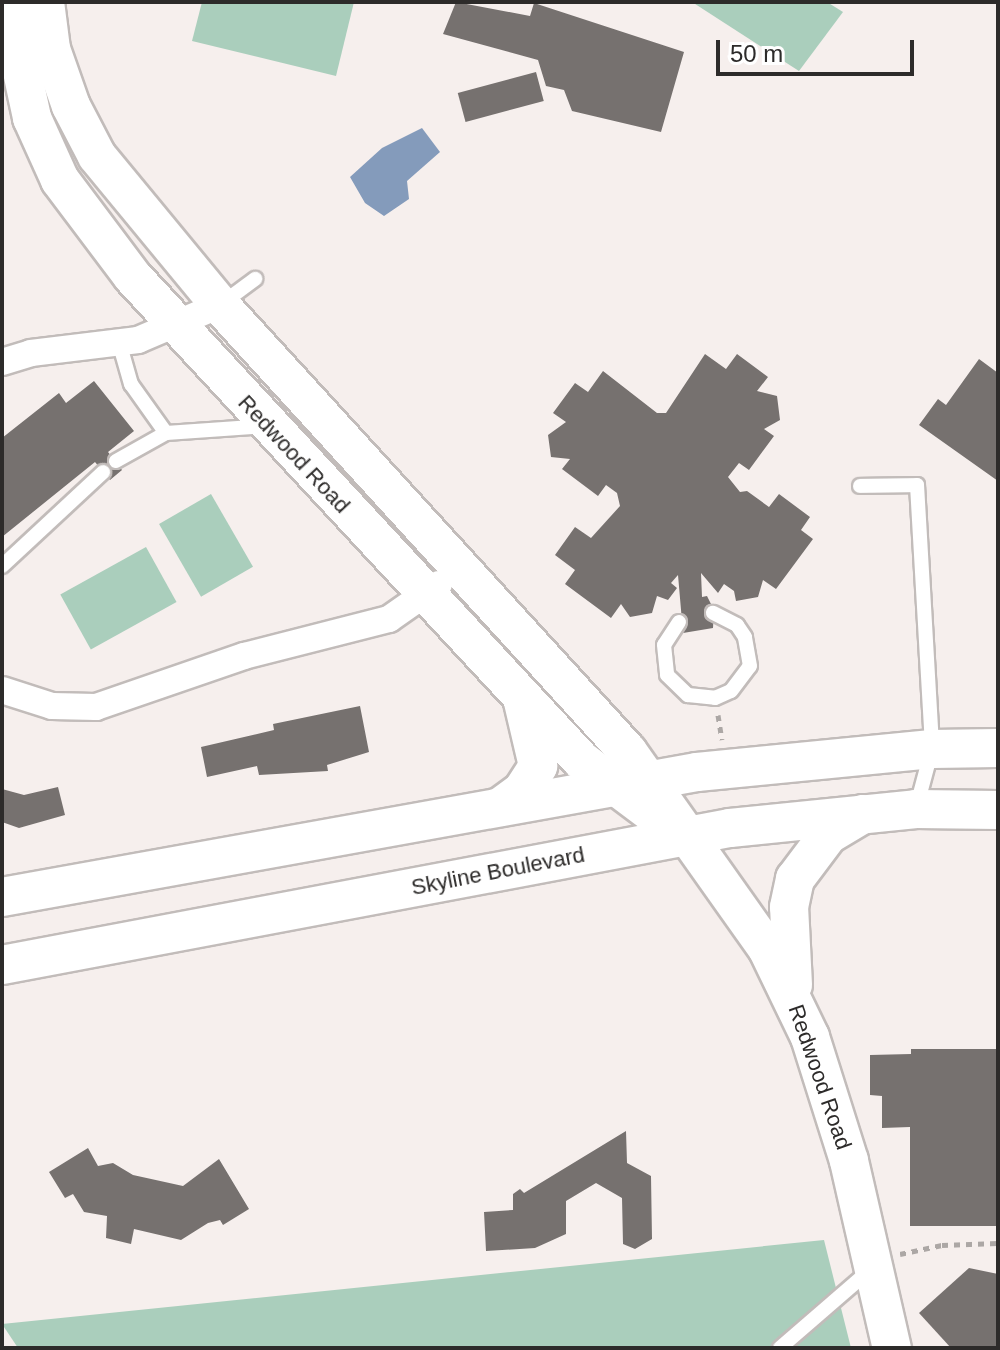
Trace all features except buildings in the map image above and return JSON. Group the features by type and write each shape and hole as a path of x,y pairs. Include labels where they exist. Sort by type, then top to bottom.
{"main road":[{"name":"Redwood Road","path":"7,2 32,118 60,180 175,325 425,596 609,786 683,836"},
{"name":"Redwood Road","path":"45,2 51,49 71,106 97,156 220,305 628,752 683,836 767,948 794,999 841,1134 877,1264 892,1348"},
{"path":"500,807 522,791 538,766 534,734 521,696"},
{"path":"2,897 646,779 932,749 998,748"},
{"name":"Skyline Boulevard","path":"2,965 683,836 916,809 998,810"},
{"path":"794,999 789,907 795,879 828,835 863,814"}],"street":[{"path":"2,362 31,353 119,342 175,325 220,305"},
{"path":"2,690 52,706 96,707 244,656 389,619 425,596 459,566"}],"lane":[{"path":"220,305 255,279"},
{"path":"119,342 131,384 166,433"},
{"path":"116,461 166,433 268,426"},
{"path":"2,566 103,472"},
{"path":"860,486 917,485 932,749 916,809"},
{"path":"679,622 664,645 667,675 688,695 715,698 731,691 750,666 745,637 737,625 713,613"},
{"path":"780,1348 877,1264"}],"path":[{"path":"715,698 727,769"},
{"path":"877,1264 942,1245 998,1243"}],"green space":[{"path":"202,2 354,2 336,76 192,41"},
{"path":"692,2 827,2 843,12 799,71"},
{"path":"211,494 253,567 201,597 159,524"},
{"path":"146,547 177,602 91,650 60,595"},
{"path":"824,1240 851,1348 18,1348 2,1324"}],"water":[{"path":"422,128 440,152 407,181 409,199 384,216 365,203 350,177 382,148"}]}
